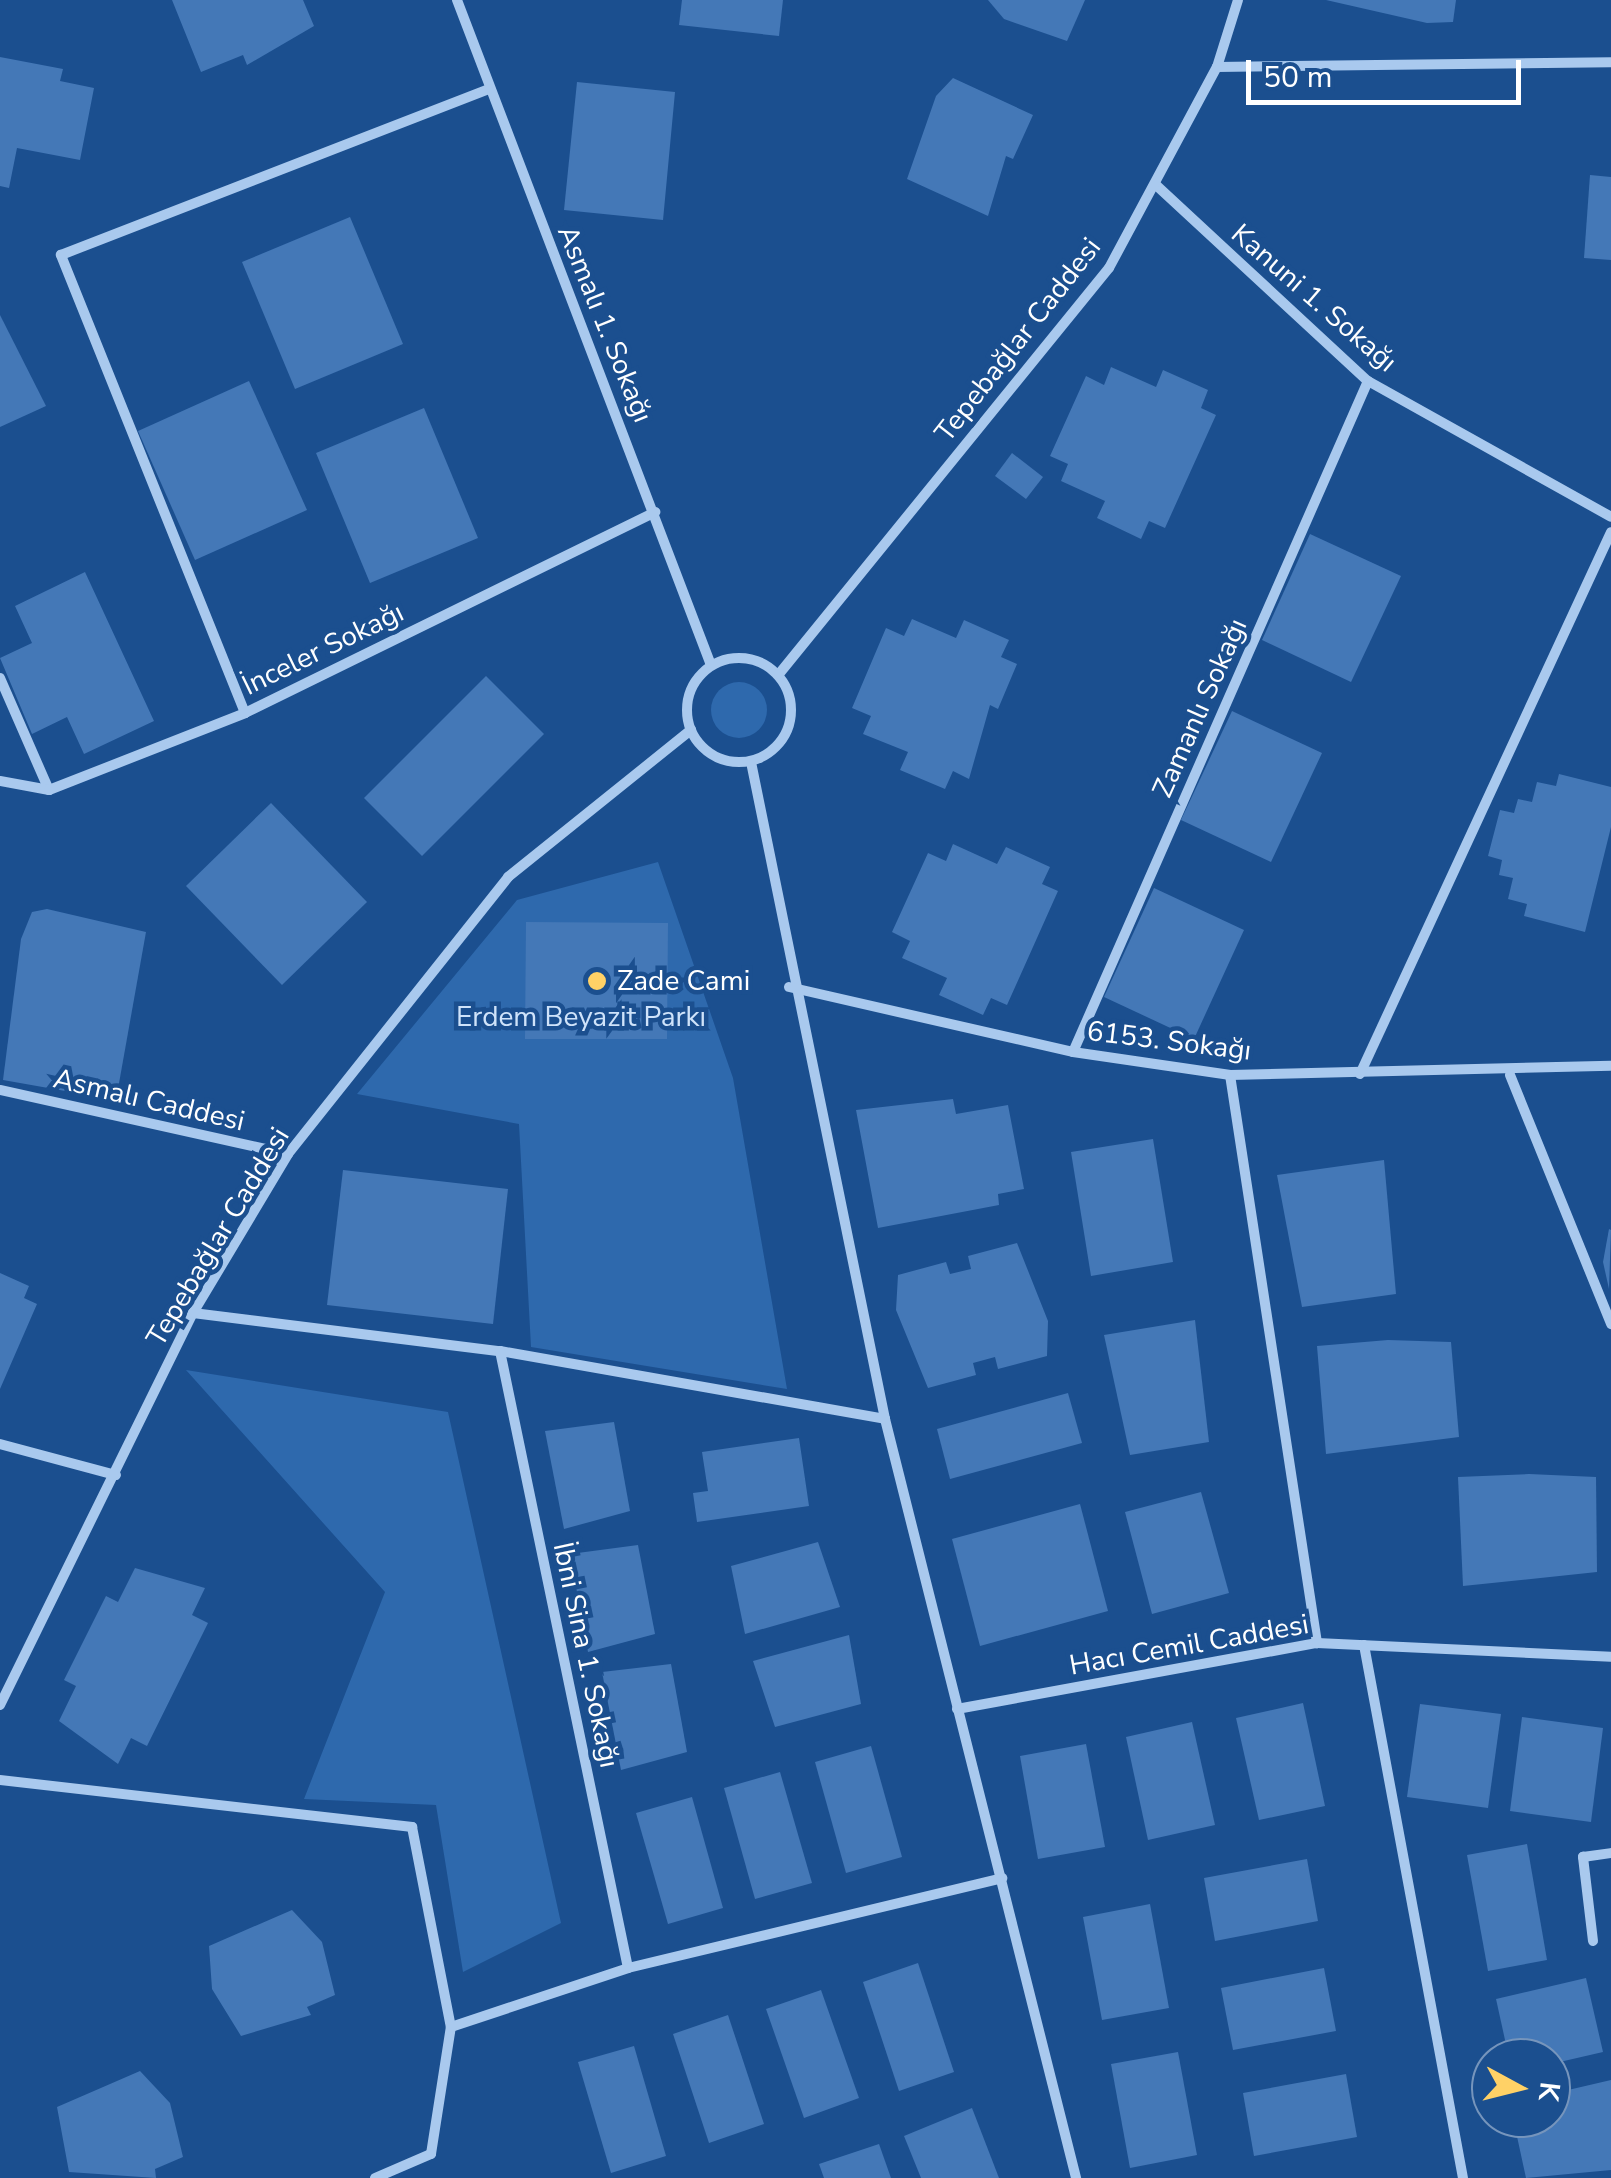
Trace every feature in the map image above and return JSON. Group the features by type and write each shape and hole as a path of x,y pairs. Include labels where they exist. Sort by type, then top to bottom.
{"street":[{"name":"Asmalı 1. Sokağı","path":"458,0 488,89 712,665"},
{"name":"Tepebağlar Caddesi","path":"778,674 1109,268 1217,66 1238,0"},
{"path":"1217,66 1611,62"},
{"path":"245,712 61,255 488,89"},
{"name":"Kanuni 1. Sokağı","path":"1156,185 1368,382 1611,517"},
{"name":"Zamanlı Sokağı","path":"1073,1052 1368,382"},
{"name":"İnceler Sokağı","path":"48,790 245,712 655,512"},
{"path":"1360,1074 1611,532"},
{"path":"747,658 778,674 789,726 750,762 714,757 690,730 689,694 712,665 747,658"},
{"path":"0,678 48,790"},
{"name":"Tepebağlar Caddesi","path":"0,1706 194,1313 288,1154 508,878 690,730"},
{"path":"750,762 790,986 885,1419 1076,2178"},
{"path":"0,781 48,790"},
{"name":"6153. Sokağı","path":"790,986 1073,1052 1230,1076 1510,1075 1611,1066"},
{"path":"1510,1075 1611,1324"},
{"path":"1230,1076 1318,1643"},
{"name":"Asmalı Caddesi","path":"0,1090 288,1154"},
{"path":"194,1313 500,1351 885,1419"},
{"name":"İbni Sina 1. Sokağı","path":"500,1351 628,1968"},
{"path":"0,1444 116,1475"},
{"name":"Hacı Cemil Caddesi","path":"957,1710 1318,1643 1611,1656"},
{"path":"1364,1645 1462,2178"},
{"path":"0,1780 412,1827 451,2027 431,2154 374,2178"},
{"path":"1593,1941 1583,1857 1611,1853"},
{"path":"451,2027 628,1968 1002,1878"}],"green space":[{"path":"739,682 759,690 767,710 759,730 739,738 719,730 711,710 719,690"},
{"name":"Erdem Beyazit Parkı","path":"658,862 733,1078 787,1389 531,1347 519,1124 357,1094 517,900"},
{"path":"186,1370 448,1412 561,1923 463,1972 436,1805 304,1799 385,1592"}],"building":[{"path":"172,0 303,0 314,26 247,65 243,55 201,72"},
{"path":"682,0 783,0 779,36 679,25"},
{"path":"988,0 1085,0 1067,41 1004,19"},
{"path":"1326,0 1456,0 1453,22 1427,23"},
{"path":"0,57 63,69 60,81 94,88 80,160 17,148 9,188 0,186"},
{"path":"953,78 1033,115 1013,159 1006,156 988,216 907,179 936,96"},
{"path":"577,82 675,92 663,220 564,210"},
{"path":"1590,175 1611,177 1611,260 1584,258"},
{"path":"350,217 403,344 295,389 242,262"},
{"path":"0,315 46,406 0,427"},
{"path":"1111,367 1156,387 1163,370 1208,390 1201,408 1216,415 1165,528 1149,521 1141,539 1097,518 1105,501 1061,481 1068,464 1050,456 1086,376 1104,385"},
{"path":"249,381 307,510 195,560 138,431"},
{"path":"424,408 478,538 370,583 316,453"},
{"path":"1012,453 1043,477 1026,499 995,476"},
{"path":"1310,534 1401,576 1351,682 1262,640"},
{"path":"85,572 154,721 84,754 67,717 32,734 0,658 32,643 15,606"},
{"path":"912,619 956,638 964,620 1009,640 1001,657 1017,664 998,709 990,705 969,779 953,771 945,789 900,770 908,752 863,734 871,716 852,708 886,628 904,636"},
{"path":"486,676 544,734 422,856 364,798"},
{"path":"1232,711 1322,753 1271,862 1181,820"},
{"path":"1559,774 1611,787 1611,827 1585,932 1524,916 1527,904 1508,899 1513,878 1499,875 1502,860 1488,856 1500,810 1514,813 1518,799 1532,802 1537,782 1556,786"},
{"path":"271,803 367,902 282,985 186,886"},
{"path":"953,844 997,864 1006,847 1050,867 1042,884 1058,891 1007,1005 991,998 983,1015 939,995 947,978 902,958 910,941 892,932 928,853 946,861"},
{"path":"1154,888 1244,930 1194,1039 1104,997"},
{"path":"47,909 146,932 116,1100 3,1080 21,939 32,912"},
{"name":"Zade Cami","path":"526,922 668,923 667,1039 525,1039"},
{"path":"953,1099 956,1114 1008,1105 1024,1189 998,1194 999,1205 878,1228 856,1110"},
{"path":"1153,1139 1173,1262 1091,1276 1071,1152"},
{"path":"1384,1160 1396,1294 1302,1307 1277,1175"},
{"path":"343,1170 508,1189 493,1324 327,1305"},
{"path":"1611,1230 1609,1289 1603,1262"},
{"path":"1017,1243 1048,1321 1047,1356 998,1369 995,1357 973,1363 976,1375 928,1388 896,1310 898,1275 946,1262 950,1274 971,1269 968,1256"},
{"path":"0,1273 29,1286 24,1298 37,1304 0,1389"},
{"path":"1195,1320 1209,1442 1130,1455 1104,1335"},
{"path":"1388,1340 1451,1342 1459,1437 1326,1454 1317,1346"},
{"path":"1068,1393 1082,1443 950,1479 937,1429"},
{"path":"614,1422 630,1511 564,1529 545,1431"},
{"path":"799,1438 809,1506 697,1522 693,1493 708,1491 702,1452"},
{"path":"1458,1477 1596,1477 1597,1572 1463,1586"},
{"path":"1201,1492 1229,1593 1152,1614 1125,1512"},
{"path":"1080,1504 1108,1611 980,1646 952,1539"},
{"path":"818,1542 840,1607 745,1634 731,1566"},
{"path":"638,1545 655,1634 588,1652 570,1554"},
{"path":"135,1568 205,1588 192,1615 208,1623 147,1746 131,1738 118,1764 59,1721 76,1686 64,1680 106,1596 118,1602"},
{"path":"849,1635 861,1704 775,1727 753,1661"},
{"path":"671,1664 687,1752 621,1770 602,1672"},
{"path":"1303,1703 1325,1806 1259,1820 1236,1718"},
{"path":"1420,1704 1501,1714 1488,1808 1407,1797"},
{"path":"1522,1717 1603,1728 1591,1822 1510,1811"},
{"path":"1192,1722 1215,1825 1148,1840 1126,1737"},
{"path":"1086,1744 1105,1847 1038,1859 1020,1756"},
{"path":"871,1746 902,1857 846,1873 815,1762"},
{"path":"780,1772 812,1883 755,1899 724,1788"},
{"path":"692,1797 723,1908 668,1924 636,1813"},
{"path":"1527,1844 1547,1960 1488,1971 1467,1855"},
{"path":"1307,1859 1318,1921 1215,1941 1204,1878"},
{"path":"1150,1904 1169,2008 1102,2020 1083,1917"},
{"path":"292,1910 322,1942 335,1995 307,2007 311,2015 241,2036 212,1989 209,1946"},
{"path":"918,1963 954,2072 899,2091 863,1982"},
{"path":"1324,1968 1336,2031 1233,2050 1221,1988"},
{"path":"1586,1978 1603,2052 1571,2059 1571,2038 1505,2038 1496,1999"},
{"path":"821,1990 859,2098 804,2118 766,2009"},
{"path":"728,2015 764,2124 709,2143 673,2034"},
{"path":"634,2046 666,2156 611,2173 578,2062"},
{"path":"1178,2052 1197,2155 1130,2168 1111,2064"},
{"path":"140,2071 170,2103 183,2157 155,2169 156,2178 69,2172 57,2107"},
{"path":"1346,2074 1357,2137 1254,2156 1243,2093"},
{"path":"1611,2080 1611,2170 1526,2178 1517,2138 1571,2138 1571,2089"},
{"path":"972,2108 999,2178 921,2178 904,2136"},
{"path":"879,2144 891,2178 824,2178 819,2164"}],"place":[{"name":"Zade Cami","path":"597,981"}]}
